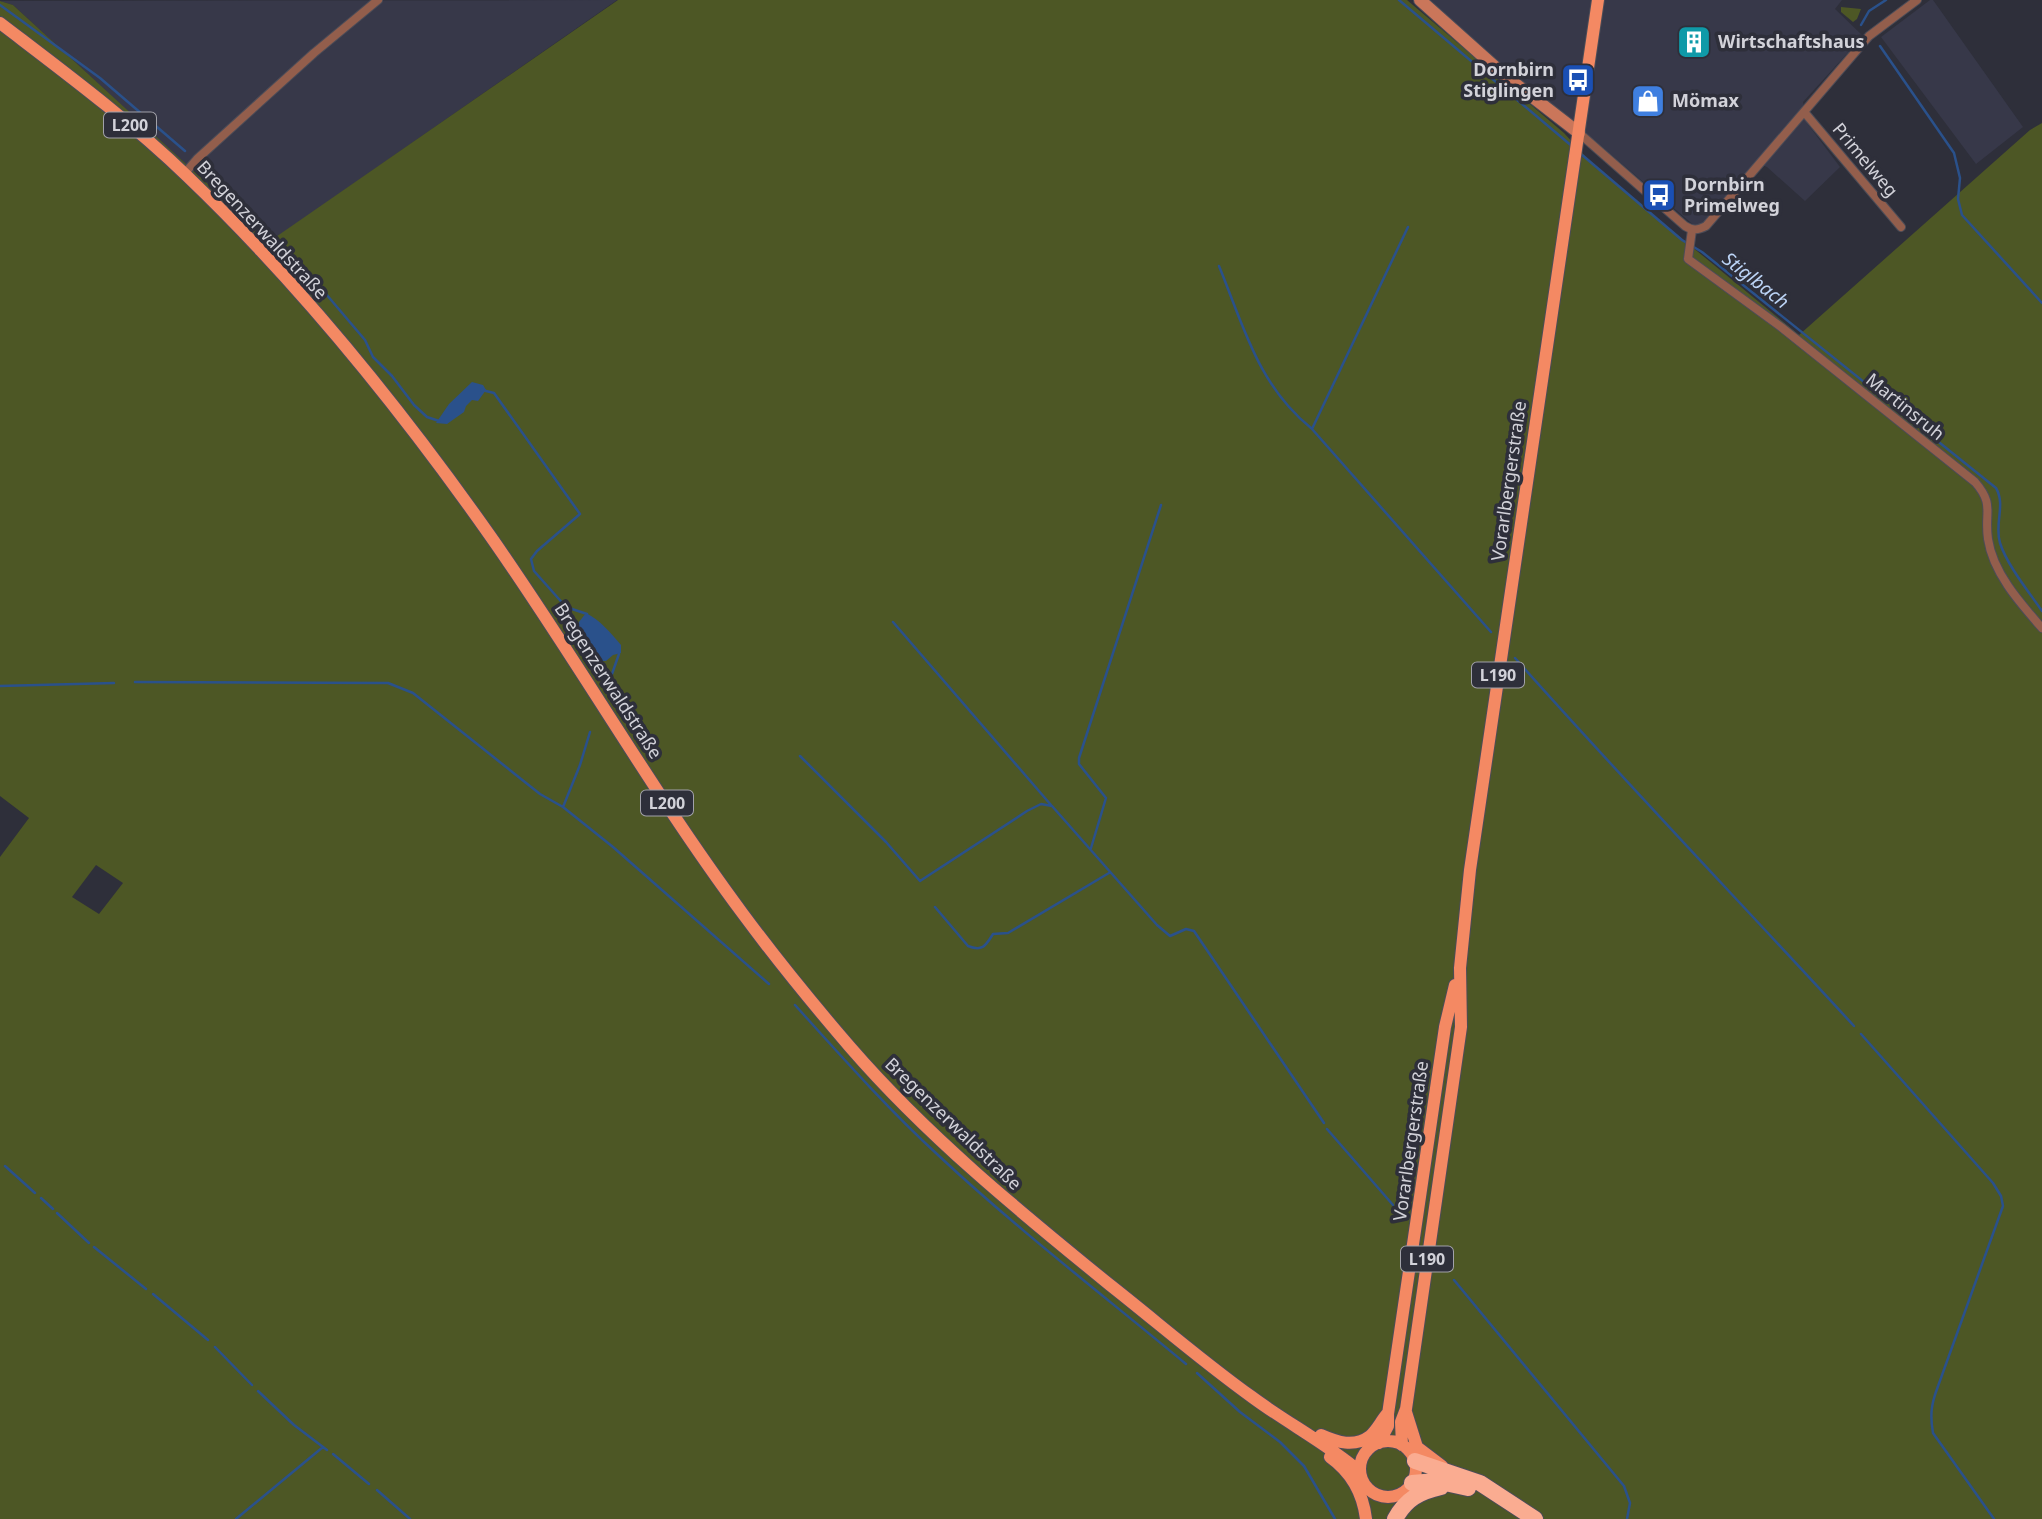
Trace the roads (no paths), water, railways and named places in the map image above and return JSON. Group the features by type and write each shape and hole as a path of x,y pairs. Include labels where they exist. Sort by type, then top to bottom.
{"highway":[{"path":"1415,1461 1480,1483 1535,1519"},
{"path":"1412,1483 1436,1481 1464,1486 1520,1519"},
{"path":"1395,1519 1413,1496 1441,1487 1464,1486"}],"main road":[{"path":"1420,0 1578,136"},
{"name":"Vorarlbergerstraße","path":"1402,1445 1401,1422 1406,1409 1461,1027 1460,968 1478,811 1598,0"},
{"name":"Bregenzerwaldstraße","path":"0,23 132,127 185,173 269,260 351,352 422,442 492,539 740,911 855,1052 918,1118 996,1191 1250,1396 1302,1432 1331,1448 1359,1471"},
{"name":"Vorarlbergerstraße","path":"1380,1443 1388,1426 1445,1027 1460,968"},
{"path":"1406,1409 1417,1447 1448,1471"},
{"path":"1302,1432 1341,1442 1355,1442 1370,1436 1388,1414"},
{"path":"1302,1432 1308,1443 1350,1475 1362,1498 1366,1519"},
{"path":"1371,1492 1384,1497 1395,1497 1407,1490 1416,1468 1408,1449 1392,1441 1380,1443 1367,1449 1361,1459 1359,1471 1361,1479 1371,1492 1374,1519"},
{"name":"Bregenzerwaldstraße","path":"1331,1448 1354,1452 1367,1449"},
{"path":"1387,1519 1395,1497"}],"street":[{"path":"185,173 314,53 379,0"},
{"path":"1578,136 1692,234 1706,226 1869,36 1917,0"},
{"name":"Primelweg","path":"1805,113 1901,227"},
{"name":"Martinsruh","path":"1692,234 1688,259 1781,327 1975,482 1988,502 1988,539 1994,558 2014,595 2042,628"}],"water":[{"path":"472,382 483,385 486,390 478,401 472,400 464,412 447,424 436,423 449,404"},
{"path":"586,613 601,623 621,645 621,653 606,661 597,661 591,647 575,627"}],"waterway":[{"name":"Stiglbach","path":"1399,0 1573,147"},
{"path":"1861,25 1869,11 1886,0"},
{"path":"0,5 100,78 185,151"},
{"path":"1880,46 1954,153 1960,178 1958,199 1962,215 2042,303"},
{"name":"Stiglbach","path":"1581,154 1682,240 1702,252 1996,488 2000,501 2000,543 2013,569 2042,611"},
{"path":"212,177 296,263 308,281 326,294 365,340 373,357 392,376 414,405 427,417 439,421"},
{"path":"1408,227 1312,429 1491,632"},
{"path":"1219,266 1245,333 1265,374 1293,411 1311,428"},
{"path":"482,390 494,393 580,514 531,559 534,571 566,607 587,614"},
{"path":"1091,848 1106,798 1079,764 1079,758 1161,505"},
{"path":"893,622 1051,805"},
{"path":"607,688 619,654"},
{"path":"1515,658 1854,1026"},
{"path":"135,682 388,683 413,693 540,794 563,807"},
{"path":"0,686 114,683"},
{"path":"590,732 563,807 613,847 769,984"},
{"path":"800,756 886,842 920,881 1027,811 1041,804 1052,806 1157,925 1170,936 1186,929 1194,931 1324,1123"},
{"path":"935,907 968,946 981,948 993,934 1008,933 1109,873"},
{"path":"795,1005 882,1100 938,1155 1029,1235 1186,1364"},
{"path":"1861,1034 1993,1183 2001,1196 2003,1206 1935,1395 1931,1416 1933,1433 1994,1519"},
{"path":"1327,1129 1393,1205"},
{"path":"5,1166 35,1193"},
{"path":"41,1198 53,1209"},
{"path":"57,1213 89,1243"},
{"path":"94,1247 146,1289"},
{"path":"1454,1280 1624,1486 1630,1503 1627,1519"},
{"path":"153,1294 208,1340"},
{"path":"215,1347 252,1385"},
{"path":"1197,1373 1240,1412 1280,1442 1304,1466 1335,1519"},
{"path":"258,1391 294,1425 327,1450"},
{"path":"236,1519 323,1447"},
{"path":"333,1454 369,1484"},
{"path":"377,1490 410,1519"}],"place":[{"name":"Wirtschaftshaus","path":"1694,42"},
{"name":"Dornbirn Stiglingen","path":"1578,80"},
{"name":"Mömax","path":"1648,101"},
{"name":"Dornbirn Primelweg","path":"1659,195"}]}
